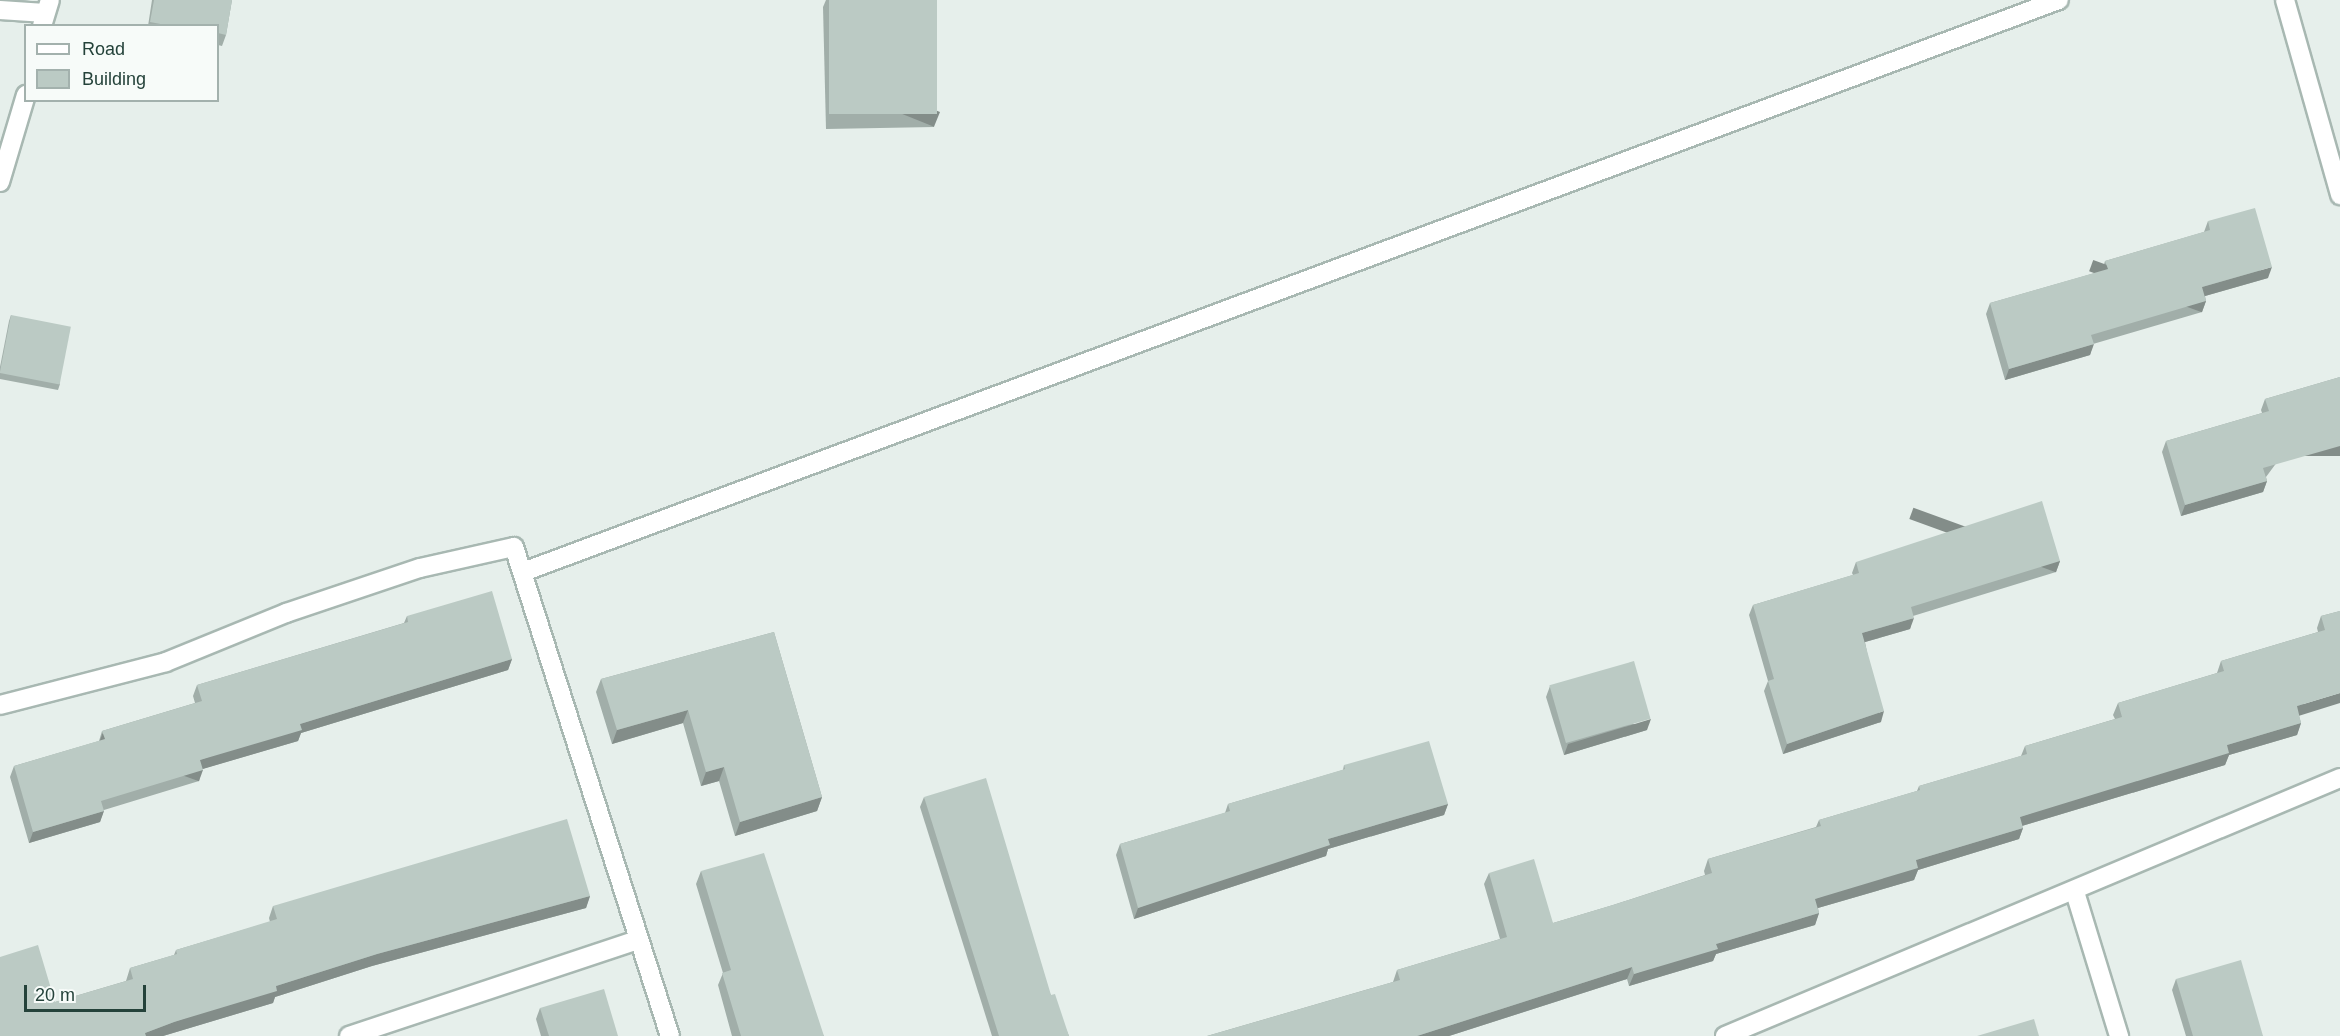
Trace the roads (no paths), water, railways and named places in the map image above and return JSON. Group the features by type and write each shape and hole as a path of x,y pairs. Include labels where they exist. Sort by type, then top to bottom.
{"street":[{"path":"523,572 2059,0"},
{"path":"2285,0 2340,195"},
{"path":"0,10 46,13"},
{"path":"0,182 24,102"},
{"path":"0,705 166,662 286,613 420,568 514,548 670,1036"},
{"path":"1725,1036 2075,892 2340,778"},
{"path":"2075,892 2119,1036"},
{"path":"349,1036 638,940"}]}
